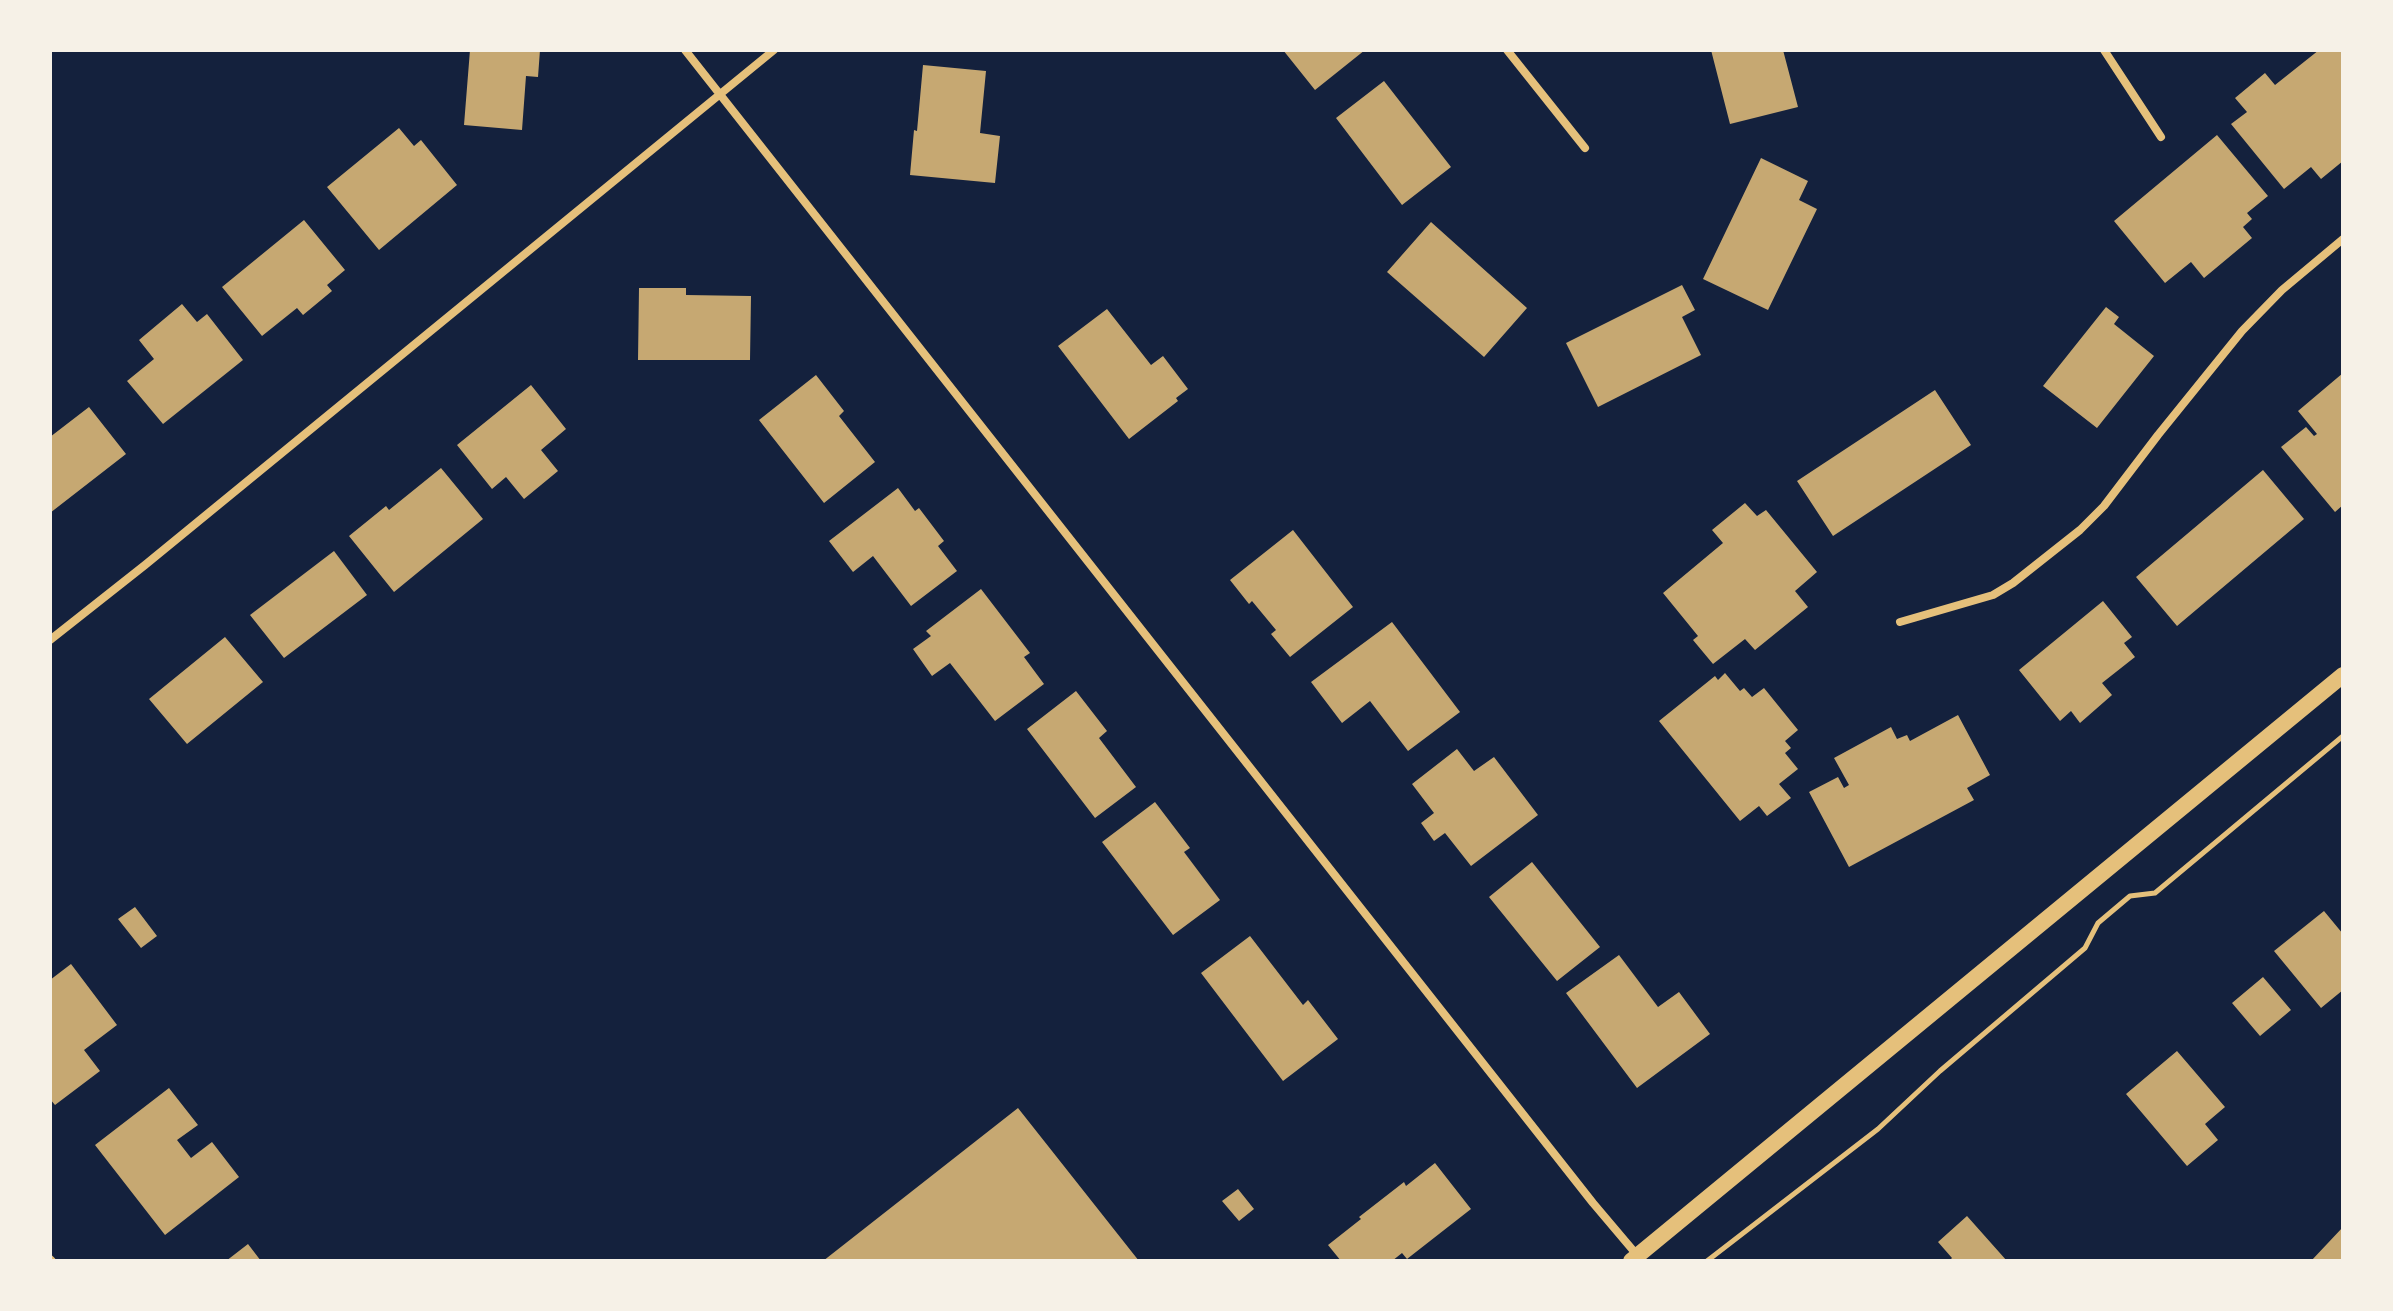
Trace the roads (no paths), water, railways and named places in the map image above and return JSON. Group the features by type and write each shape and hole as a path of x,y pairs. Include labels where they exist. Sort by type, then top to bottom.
{"main road":[{"path":"1635,1258 2343,675"}],"street":[{"path":"685,50 1635,1258"},
{"path":"50,640 774,50"},
{"path":"1507,50 1585,148"},
{"path":"2104,50 2161,137"},
{"path":"1900,622 1993,595 2080,530 2104,506 2242,331 2282,290 2343,239"}]}
